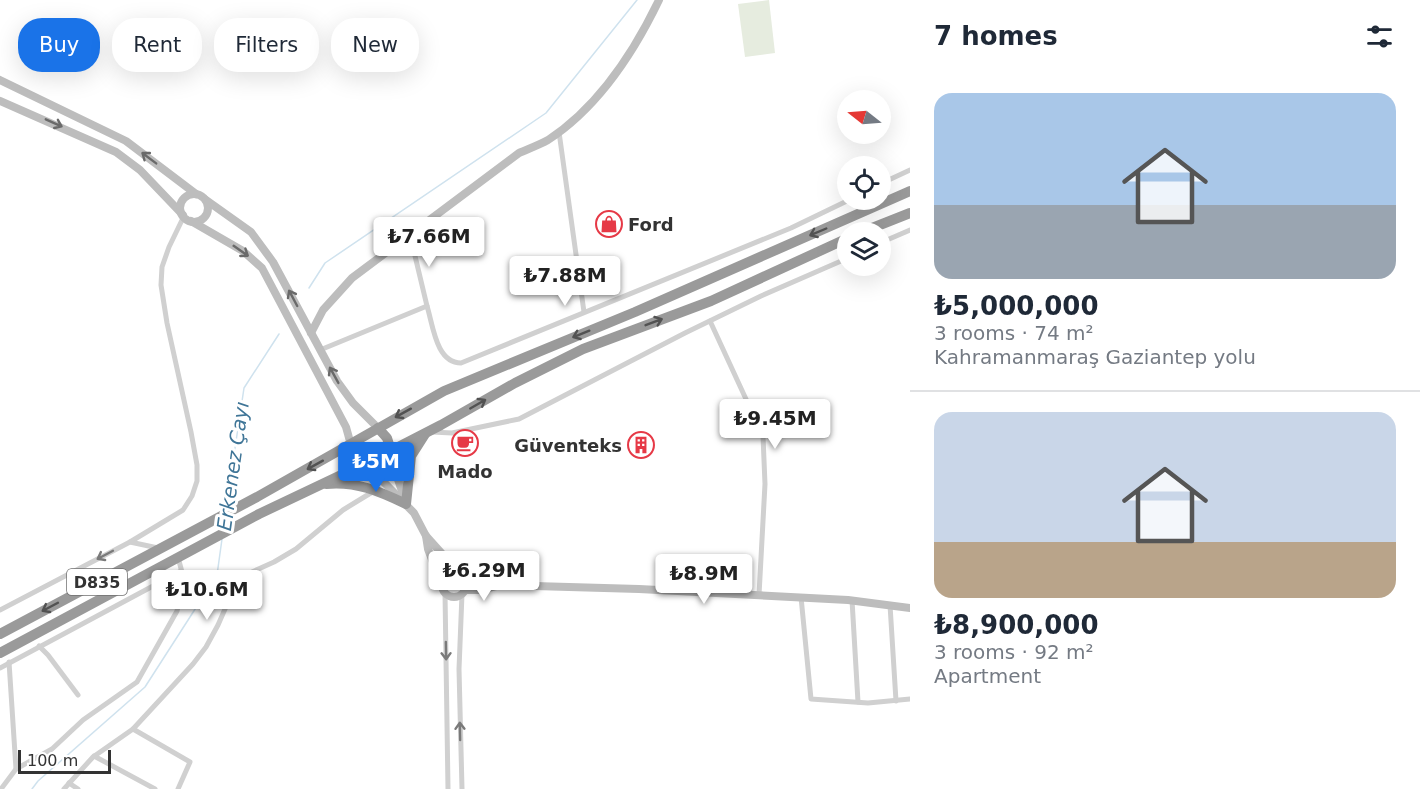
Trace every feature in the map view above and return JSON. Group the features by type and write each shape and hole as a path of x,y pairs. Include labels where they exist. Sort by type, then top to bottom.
{"highway":[{"name":"D835","path":"0,634 195,531 444,391 635,312 910,191"},
{"path":"887,222 910,213"},
{"name":"D835","path":"0,653 259,514 391,451 515,383 583,349 711,301 837,243"},
{"path":"378,428 387,438 391,451"},
{"path":"320,485 358,484 406,504 411,456 426,432"},
{"path":"351,445 365,463"}],"main road":[{"path":"311,333 323,310 352,278 519,153 548,140 570,124 610,78 649,21 659,0"},
{"path":"0,80 126,141 251,232 273,262 342,388 353,403 378,428"},
{"path":"0,101 116,152 140,170 187,218 243,250 262,268 346,427 351,445"},
{"path":"196,194 184,199 181,207 187,218 196,221 204,217 208,209 206,200"},
{"path":"391,451 393,465 406,504"},
{"path":"365,463 414,513 426,536 462,577 465,584 463,592"},
{"path":"426,536 428,549 443,590 455,597 463,592 499,585"},
{"path":"443,590 443,579 450,574 499,585 801,597 852,600 910,608"}],"street":[{"path":"558,131 584,312"},
{"path":"891,179 910,170"},
{"path":"410,235 427,306 443,355 448,360 461,363 791,228 837,206"},
{"path":"0,610 130,542 183,510 192,496 197,481 197,465 160,285 162,267 174,236 187,218"},
{"path":"891,238 910,230"},
{"path":"426,432 452,433 519,419 710,321 837,263"},
{"path":"320,350 427,306"},
{"path":"710,321 763,436 765,484 759,595"},
{"path":"64,789 94,756 133,729 206,647 232,593 243,576 296,549 343,510 376,490"},
{"path":"130,542 159,549"},
{"path":"0,789 16,769 52,749 83,720 137,682 177,611 184,580 178,557"},
{"path":"0,668 181,571"},
{"path":"443,590 448,789"},
{"path":"462,789 459,669 463,592"},
{"path":"801,597 811,699 858,702 910,699"},
{"path":"852,600 858,702"},
{"path":"890,605 896,701"},
{"path":"39,646 78,695"},
{"path":"9,662 16,769"},
{"path":"133,729 190,762 178,789"},
{"path":"94,756 155,789"},
{"path":"69,783 78,789"}],"shaded area":[{"path":"769,0 775,53 745,57 738,4"}],"waterway":[{"name":"Erkenez Çayı","path":"309,288 325,263 546,113 637,0"},
{"name":"Erkenez Çayı","path":"226,508 244,388 279,334"},
{"name":"Erkenez Çayı","path":"223,528 225,518"},
{"name":"Erkenez Çayı","path":"32,789 38,781 145,687 217,575 222,539"}],"place":[{"name":"Ford","path":"609,224"},
{"name":"Mado","path":"465,443"},
{"name":"Güventeks","path":"641,445"}]}
